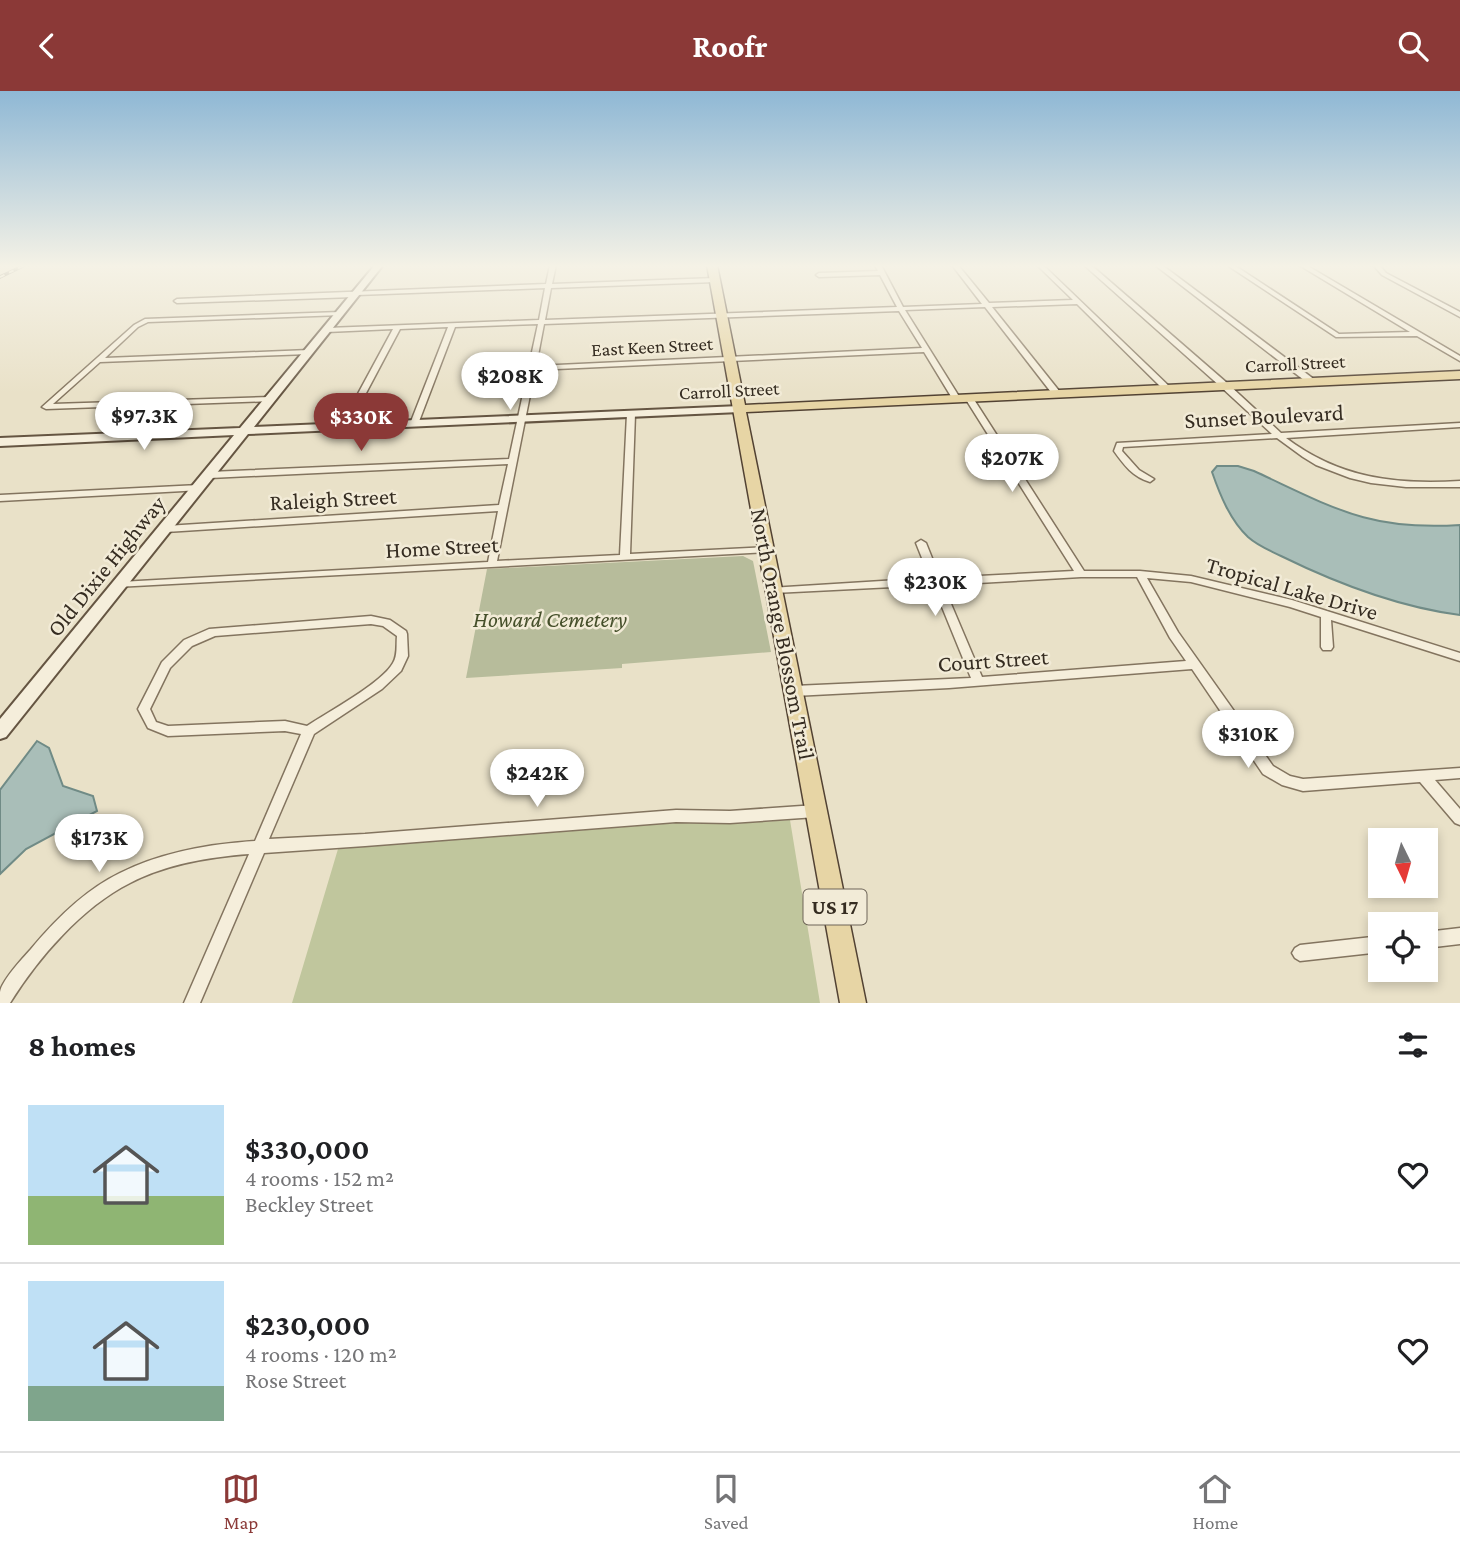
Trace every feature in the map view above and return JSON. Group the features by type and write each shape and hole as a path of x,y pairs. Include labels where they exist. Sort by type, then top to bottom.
{"main road":[{"name":"North Orange Blossom Trail","path":"720,308 853,1003"},
{"name":"Carroll Street","path":"740,409 1460,375"}],"street":[{"name":"Old Dixie Highway","path":"0,732 345,308"},
{"path":"492,564 544,308"},
{"path":"900,308 925,350 962,398 1080,574"},
{"path":"327,330 913,308"},
{"path":"988,308 1057,394"},
{"path":"1083,308 1168,389"},
{"path":"1135,308 1279,435 1316,461 1368,480 1407,486 1460,484"},
{"path":"1214,308 1312,382"},
{"path":"1295,308 1338,336 1417,334"},
{"path":"1373,308 1460,359"},
{"path":"270,399 46,407 136,326 147,320 340,314"},
{"path":"414,423 452,326"},
{"path":"344,427 397,328"},
{"name":"East Keen Street","path":"533,368 925,350"},
{"path":"99,360 309,352"},
{"name":"Carroll Street","path":"0,442 740,409"},
{"path":"625,556 631,414"},
{"name":"Sunset Boulevard","path":"1150,479 1141,477 1119,454 1120,445 1460,425"},
{"path":"209,475 513,461"},
{"path":"0,498 199,488"},
{"name":"Raleigh Street","path":"166,529 503,508"},
{"path":"921,543 978,682"},
{"name":"Home Street","path":"120,585 767,549"},
{"path":"1140,574 1194,665 1268,770 1287,781 1303,785 1460,773"},
{"name":"Tropical Lake Drive","path":"775,590 937,580 1140,574 1233,587 1460,657"},
{"path":"1326,615 1327,647"},
{"path":"192,1003 309,731 378,686 397,668 403,644 397,628 371,620 213,632 188,643 166,665 145,709 152,725 168,731 285,726 309,731"},
{"name":"Court Street","path":"794,691 978,682 1194,665"},
{"path":"1423,776 1460,819"},
{"path":"1,1003 15,978 69,919 124,877 181,857 260,848 676,816 730,817 817,811"},
{"path":"1438,939 1460,936"},
{"path":"1300,953 1368,945"}],"green space":[{"name":"Howard Cemetery","path":"743,556 753,561 771,652 622,664 622,668 466,678 487,569"},
{"path":"790,820 820,1003 292,1003 338,849 676,823 731,824"}],"water":[{"path":"1217,466 1238,466 1254,471 1330,506 1376,520 1428,526 1460,525 1460,615 1368,593 1302,566 1260,545 1248,537 1226,507 1212,472"},
{"path":"37,741 49,748 63,786 93,796 97,811 26,849 0,874 0,790"}]}
